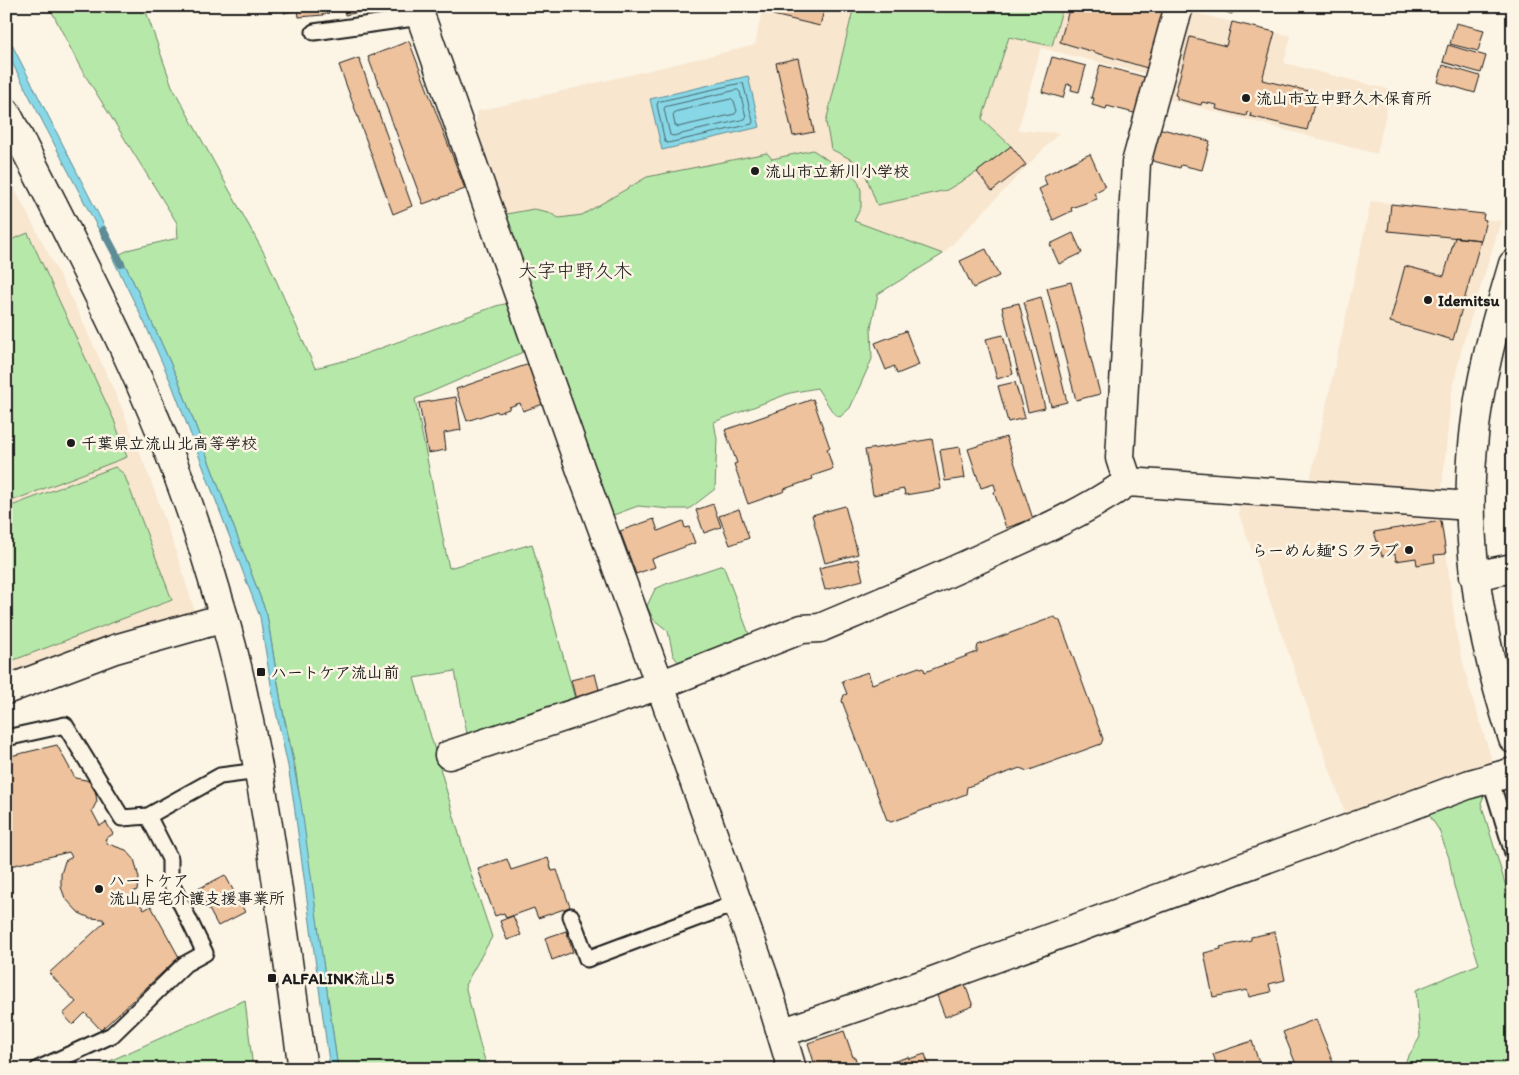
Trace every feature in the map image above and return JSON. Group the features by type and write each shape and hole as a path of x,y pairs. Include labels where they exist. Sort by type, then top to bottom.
{"street":[{"path":"1128,482 1120,458 1136,163 1179,6"},
{"path":"419,12 737,903 792,1069"},
{"path":"6,112 141,384 186,497 224,618 244,697 259,770 303,1069"},
{"path":"1513,264 1481,388 1472,458 1470,506 1474,576 1488,653 1498,694 1513,739"},
{"path":"449,755 660,686 802,629 820,628 1055,525 1104,499 1128,482 1470,506"},
{"path":"1474,576 1513,568"},
{"path":"6,690 114,649 224,618"},
{"path":"781,1033 930,982 1501,775"}],"lane":[{"path":"314,32 419,12"},
{"path":"6,738 64,725 122,818 148,816 220,776 259,770"},
{"path":"1501,775 1513,853"},
{"path":"38,1069 112,1035 185,964 206,953 170,881 170,859 148,816"},
{"path":"571,916 586,958 737,903"}],"shaded area":[{"name":"流山市立新川小学校","path":"763,6 1170,6 1151,75 1041,48 1018,130 1059,133 943,254 817,208 526,290 474,134 478,111 755,45"},
{"path":"1187,11 1291,36 1284,63 1391,90 1377,154 1163,98"},
{"name":"千葉県立流山北高等学校","path":"6,172 77,309 121,406 151,481 196,615 6,678"},
{"path":"1371,201 1484,214 1484,219 1501,221 1462,347 1451,397 1442,489 1391,489 1310,480"},
{"path":"1239,504 1353,510 1442,519 1457,638 1470,690 1494,766 1348,821 1239,514"}],"green space":[{"path":"49,6 144,6 172,86 264,253 315,368 351,359 496,306 513,302 530,349 415,399 449,568 532,544 577,706 468,739 455,671 414,678 468,865 492,937 465,985 488,1069 338,1069 295,766 281,702 267,615 179,382 120,254 131,249 178,238 177,223 80,67"},
{"path":"854,6 1063,6 1052,46 1009,37 982,119 1011,146 977,172 947,190 877,205 862,165 831,149 826,122"},
{"path":"813,150 851,173 858,181 861,190 861,207 854,221 943,254 878,294 871,327 872,359 850,408 840,417 834,414 817,388 790,393 714,422 717,439 715,489 689,509 638,506 608,517 501,215 534,209 548,212 559,218 582,215 647,177 767,153 772,159"},
{"path":"28,233 114,420 127,457 6,503 6,242"},
{"path":"115,467 124,474 172,600 6,663 6,508"},
{"path":"723,565 749,634 678,662 673,655 668,631 653,619 647,606 655,589"},
{"path":"1486,791 1481,803 1513,910 1513,1069 1401,1069 1420,1037 1416,990 1479,964 1454,886 1449,858 1439,830 1429,815 1423,813"},
{"path":"245,1000 253,1069 92,1069"}],"water":[{"path":"6,33 110,237 104,240 6,51"},
{"path":"748,76 760,127 662,150 650,99"},
{"path":"120,254 179,382 267,615 281,702 301,803 338,1069 330,1069 294,804 274,703 260,617 172,385 112,257"}],"building":[{"path":"283,6 327,6 329,13 299,17 298,10 284,13"},
{"path":"344,6 359,6 360,12 345,15"},
{"path":"362,6 379,6 380,8 363,11"},
{"path":"775,6 825,6 820,26 773,15"},
{"path":"1070,6 1165,6 1147,68 1060,42"},
{"path":"1205,6 1234,6 1232,14"},
{"path":"1232,22 1275,32 1262,80 1317,93 1307,130 1250,116 1251,113 1247,112 1246,116 1216,109 1217,105 1202,102 1201,105 1177,99 1175,95 1190,37 1226,46"},
{"path":"1456,23 1484,30 1478,51 1450,44"},
{"path":"409,41 465,189 423,204 368,57"},
{"path":"1448,45 1486,56 1481,73 1443,62"},
{"path":"1052,57 1086,66 1079,92 1071,90 1072,85 1067,84 1063,98 1042,92"},
{"path":"359,58 412,206 393,214 339,65"},
{"path":"798,58 814,132 793,136 776,63"},
{"path":"1100,65 1148,78 1138,114 1107,106 1106,109 1092,105 1094,98 1091,98"},
{"path":"1443,65 1480,76 1475,93 1438,82"},
{"path":"1158,128 1210,141 1202,170 1181,165 1180,168 1149,160"},
{"path":"1011,146 1026,165 992,191 977,172"},
{"path":"1090,154 1105,187 1094,193 1097,199 1071,208 1072,211 1053,220 1039,189 1047,185 1043,176"},
{"path":"1391,204 1484,214 1483,219 1486,220 1481,240 1388,231"},
{"path":"1073,233 1082,253 1059,264 1050,244"},
{"path":"1455,237 1481,240 1453,340 1390,322 1405,266 1444,276"},
{"path":"986,249 999,276 973,288 960,261"},
{"path":"1071,282 1100,394 1076,400 1047,288"},
{"path":"1041,297 1067,402 1051,406 1024,302"},
{"path":"1019,303 1045,408 1028,412 1002,307"},
{"path":"906,331 919,365 897,374 894,366 886,370 875,343"},
{"path":"1003,335 1013,374 997,379 986,339"},
{"path":"529,364 543,404 523,411 520,403 498,413 497,411 467,421 456,389"},
{"path":"1015,382 1025,418 1008,422 998,386"},
{"path":"456,397 461,430 444,433 446,450 428,453 419,403"},
{"path":"813,399 830,448 827,449 833,469 812,476 813,479 784,489 785,491 748,504 734,464 737,463 725,430"},
{"path":"1006,437 1033,519 1006,528 994,492 996,491 994,484 981,488 968,449"},
{"path":"932,439 941,489 905,495 904,489 873,495 865,450"},
{"path":"960,447 965,478 945,481 940,450"},
{"path":"713,504 721,527 704,533 696,510"},
{"path":"845,506 858,554 825,563 812,515"},
{"path":"739,509 749,538 730,545 719,516"},
{"path":"654,519 658,531 683,521 685,528 689,527 695,543 652,559 655,567 636,574 620,531"},
{"path":"1441,521 1446,554 1434,555 1435,562 1417,565 1416,558 1396,561 1395,554 1382,556 1374,532"},
{"path":"858,559 863,580 825,590 819,568"},
{"path":"1054,617 1060,621 1103,739 1101,744 1027,771 1020,768 967,787 966,794 891,822 887,820 842,701 844,695 847,694 842,681 868,672 872,684 919,667 924,669 925,672 977,652 978,645"},
{"path":"595,674 601,697 577,704 571,680"},
{"name":"ハートケア 流山居宅介護支援事業所","path":"57,745 75,778 90,782 95,789 97,801 92,811 100,826 106,822 113,834 105,839 108,844 126,850 134,859 139,878 137,890 133,892 144,910 151,906 179,957 101,1030 85,1013 73,1025 63,1014 76,1002 49,973 105,922 103,919 90,918 79,913 65,898 61,887 61,874 65,861 72,857 69,852 6,867 6,757"},
{"path":"548,858 552,871 557,870 570,907 538,918 534,908 506,918 504,913 495,916 478,869 507,859 511,870"},
{"path":"225,875 245,912 218,926 198,889"},
{"path":"513,916 521,935 507,940 500,921"},
{"path":"566,931 573,952 552,960 545,938"},
{"path":"1275,932 1285,980 1269,984 1271,992 1249,997 1247,990 1213,997 1204,953 1221,949 1220,947 1251,940 1251,937"},
{"path":"964,982 973,1006 945,1017 936,993"},
{"path":"1316,1019 1335,1067 1330,1069 1298,1069 1283,1032"},
{"path":"844,1031 853,1057 855,1057 857,1065 860,1064 862,1069 843,1069 842,1066 835,1069 816,1069 808,1043"},
{"path":"1252,1041 1261,1069 1218,1069 1213,1054"},
{"path":"925,1054 930,1069 869,1069 908,1057 909,1059"}],"waterway":[{"path":"103,230 121,264"}],"place":[{"name":"流山市立中野久木保育所","path":"1246,98"},
{"name":"流山市立新川小学校","path":"755,171"},
{"name":"Idemitsu","path":"1428,300"},
{"name":"千葉県立流山北高等学校","path":"71,443"},
{"name":"らーめん麺’Ｓクラブ","path":"1409,550"},
{"name":"ハートケア流山前","path":"261,672"},
{"name":"ハートケア 流山居宅介護支援事業所","path":"99,889"},
{"name":"ALFALINK流山5","path":"272,978"}],"district":[{"name":"大字中野久木","path":"575,270"}]}
